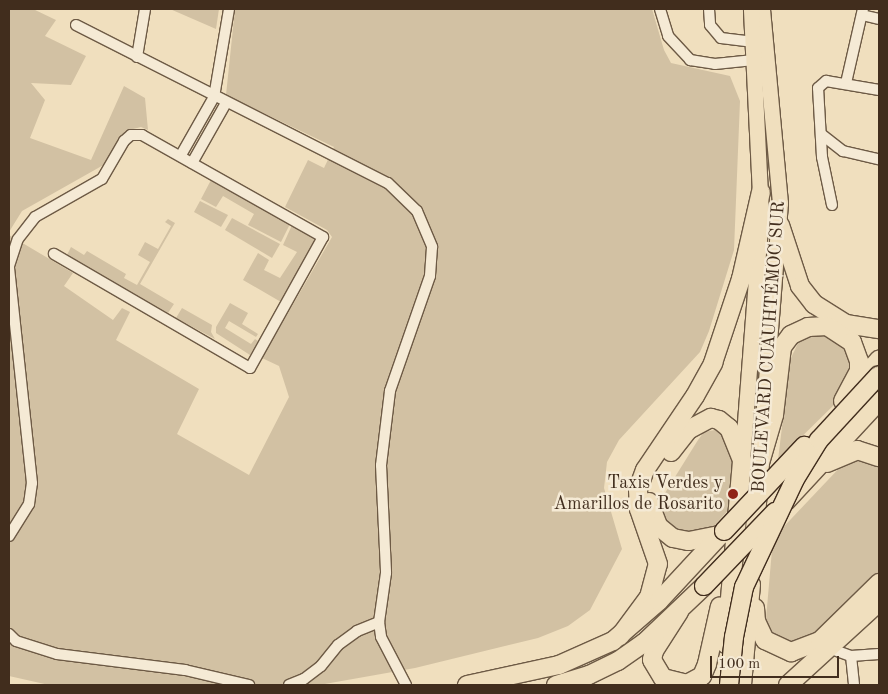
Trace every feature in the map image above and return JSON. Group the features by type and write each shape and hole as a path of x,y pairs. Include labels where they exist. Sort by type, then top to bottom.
{"highway":[{"path":"620,636 649,597 658,564 639,509 638,489 645,470 695,396 713,363 738,289 761,192"},
{"path":"780,225 800,286 810,300 824,312 846,324 879,329"},
{"path":"760,463 774,415 782,347 792,335 808,327 827,326 852,342 859,361 859,371 843,401"},
{"path":"467,685 566,662 620,636 659,601 804,446 879,360"},
{"path":"730,685 735,628 744,587 795,479 819,440 879,375"},
{"path":"738,685 747,614 794,505 811,470 833,438 879,388"},
{"path":"556,685 588,675 618,661 680,612 802,485 879,401"},
{"path":"722,533 689,541 664,533 650,509 650,489 681,438 704,420 711,418 725,424 742,462"},
{"path":"802,485 844,453 857,450 879,457"},
{"name":"BOULEVARD CUAUHTÉMOC SUR","path":"722,685 742,462"},
{"name":"BOULEVARD CUAUHTÉMOC SUR","path":"742,685 760,463"},
{"path":"752,567 756,621 765,640 791,652 824,645 879,602"},
{"path":"680,612 654,652 652,660 663,678 687,684 702,676 707,664 719,610 732,578"},
{"path":"788,685 879,583"}],"main road":[{"name":"BOULEVARD CUAUHTÉMOC SUR","path":"742,462 759,261 761,192 751,9"},
{"name":"BOULEVARD CUAUHTÉMOC SUR","path":"760,463 780,225 780,178 762,9"}],"street":[{"path":"137,57 146,9"},
{"path":"181,155 214,97 229,9"},
{"path":"660,9 668,36 690,60 715,64 754,60"},
{"path":"709,9 710,25 722,38 752,42"},
{"path":"846,83 863,12 879,19"},
{"path":"76,25 388,184 417,211 432,247 430,276 390,391 381,465 386,573 379,622 381,637 406,685"},
{"path":"832,205 821,134 818,88 826,81 879,90"},
{"path":"192,163 226,103"},
{"path":"9,536 29,504 32,483 9,266 18,239 35,217 102,179 124,141 131,134 142,135 181,155 324,238 250,368 54,254"},
{"path":"821,134 843,151 879,159"},
{"path":"289,685 304,680 321,666 338,645 356,631 379,622"},
{"path":"9,634 16,641 57,654 185,670 249,685"},
{"path":"824,645 851,656 879,654"},
{"path":"851,656 854,685"}],"shaded area":[{"path":"9,9 33,9 56,20 45,36 86,56 71,85 31,83 45,100 30,138 91,160 124,86 145,98 148,130 141,127 125,131 107,163 22,211 9,232"},
{"path":"170,9 219,9 216,29"},
{"path":"235,9 652,9 664,50 671,63 730,76 740,101 734,250 709,331 700,352 619,440 607,462 604,488 622,549 590,610 568,626 538,638 415,668 319,685 49,685 9,676 9,235 73,273 64,286 113,320 122,308 130,312 116,340 199,389 177,434 249,475 289,397 279,366 262,358 332,237 327,230 285,207 308,160 324,168 334,147 226,95"},
{"path":"211,180 290,224 281,242 248,225 254,214 223,196 216,207 201,199"},
{"path":"200,201 228,215 221,227 194,212"},
{"path":"232,218 280,244 272,258 225,230"},
{"path":"168,219 175,223 140,284 174,304 168,313 67,255 71,247 84,255 87,251 126,274 124,278 137,285 150,262 138,255 145,242 158,249 171,226 165,222"},
{"path":"292,225 317,240 281,302 243,280 258,253 269,260 264,270 280,278 297,252 283,245"},
{"path":"230,303 248,313 242,324 258,334 256,337 229,321 225,328 251,344 255,339 258,341 250,355 216,333 216,327"},
{"path":"182,308 212,325 211,332 215,339 176,318"},
{"path":"820,331 850,345 854,365 841,398 778,460 790,360 800,339"},
{"path":"720,429 733,448 731,507 714,526 698,534 675,531 666,523 659,509 660,501 704,432"},
{"path":"857,459 879,467 879,577 817,639 790,646 779,644 768,630 766,619 773,538 845,462"}],"place":[{"name":"Taxis Verdes y Amarillos de Rosarito","path":"733,494"}]}
